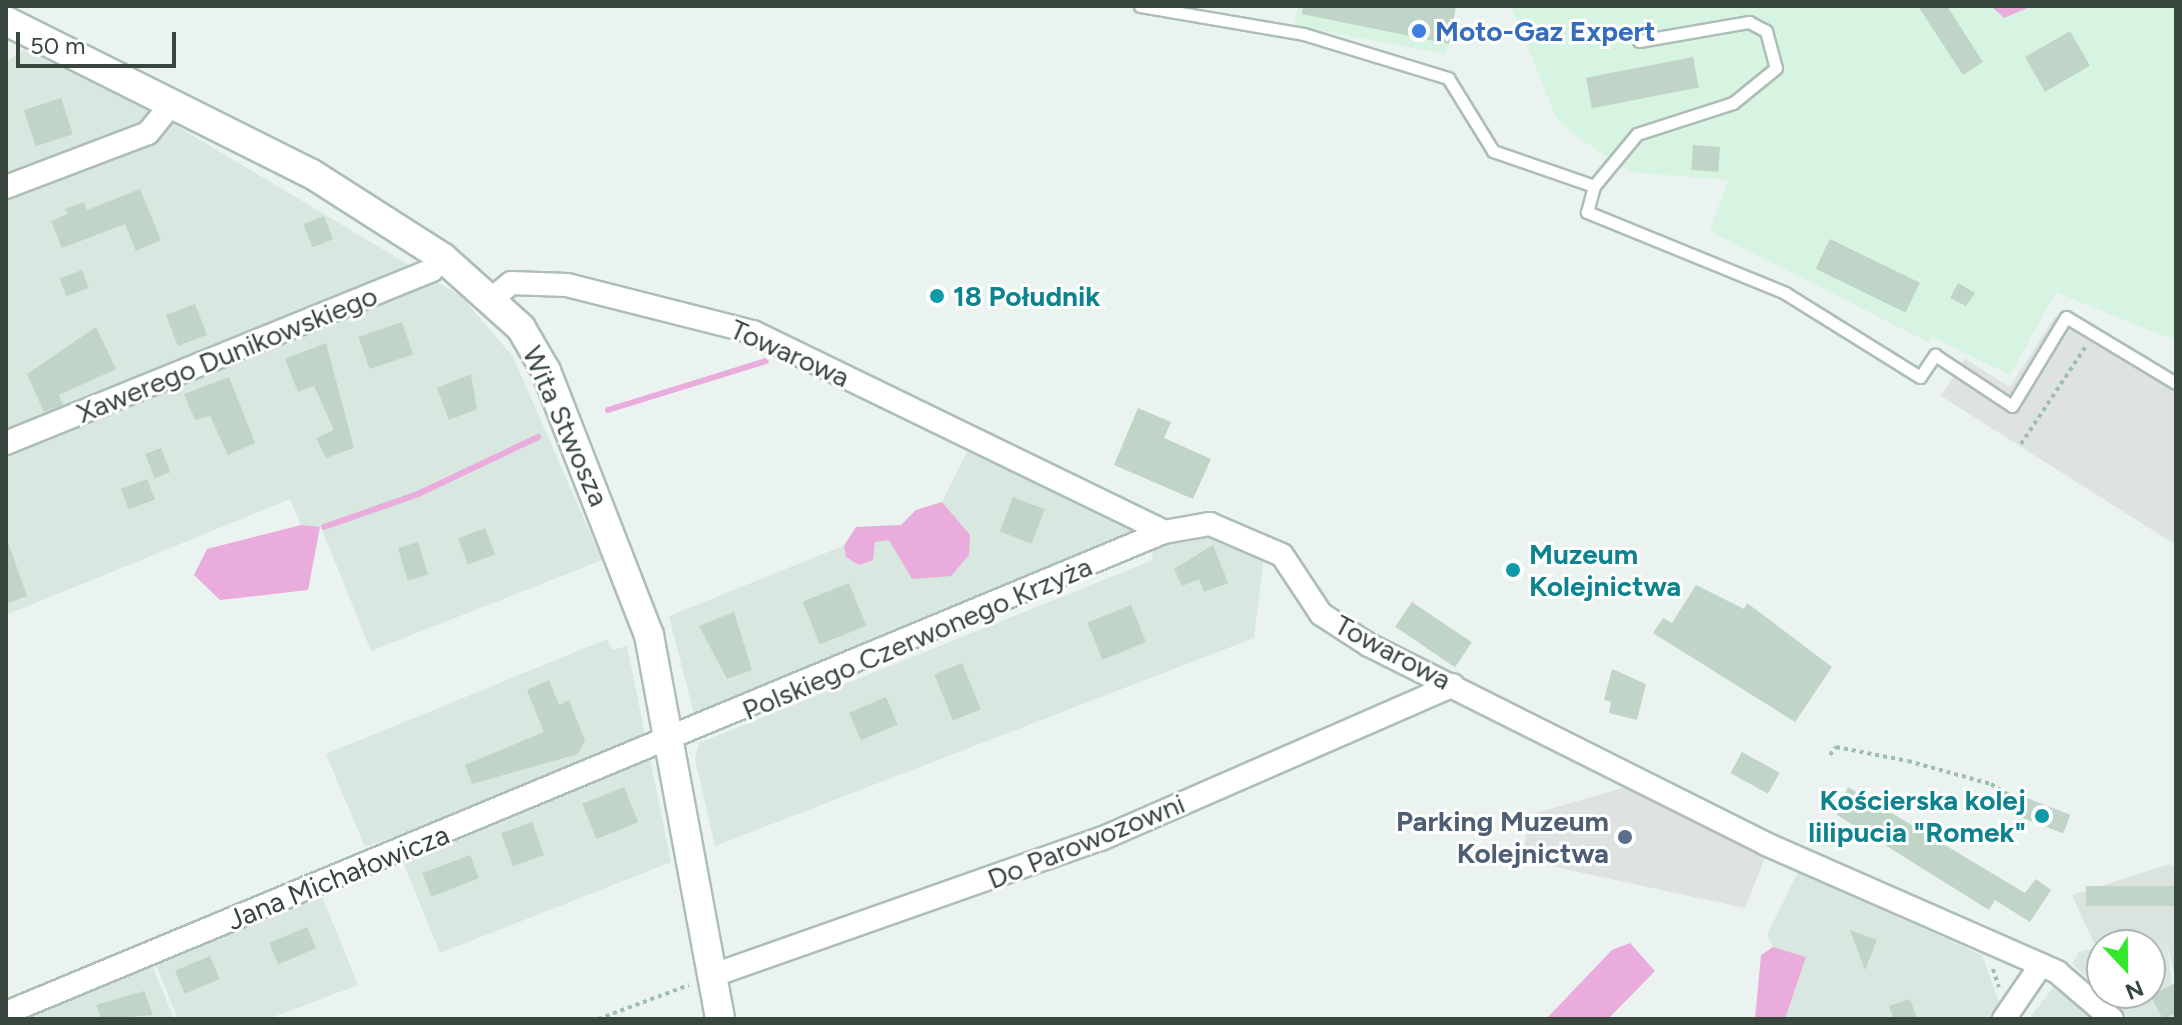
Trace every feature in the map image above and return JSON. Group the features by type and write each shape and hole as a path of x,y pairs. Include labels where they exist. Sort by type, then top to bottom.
{"street":[{"name":"Wita Stwosza","path":"6,21 312,174 442,257 494,297 546,371 614,536 649,635 669,741 703,984 720,1019"},
{"path":"6,187 148,133 173,102"},
{"name":"Xawerego Dunikowskiego","path":"6,443 432,270 442,257"},
{"name":"Towarowa","path":"494,297 511,283 567,285 753,332 1164,532 1210,524 1282,555 1321,614 1453,685 1766,844 2041,965 2112,1019"},
{"name":"Polskiego Czerwonego Krzyża","path":"669,741 1164,532"},
{"name":"Do Parowozowni","path":"703,984 1101,839 1453,685"},
{"name":"Jana Michałowicza","path":"6,1013 669,741"},
{"path":"2004,1019 2041,965"}],"lane":[{"path":"1140,6 1304,34 1448,78 1493,151 1594,186"},
{"path":"1639,41 1749,22 1766,31 1776,68 1733,103 1637,134 1594,186 1587,212 1785,293 1920,377 1935,355 2012,406 2066,317 2176,383"}],"path":[{"path":"2021,444 2094,334"},
{"path":"1830,755 1836,747 1908,761 1991,784 2017,800"},
{"path":"598,1019 703,984"}],"shaded area":[{"name":"Moto-Gaz Expert","path":"1298,6 1456,6 1446,54 1294,26"},
{"path":"1511,6 2176,6 2176,341 2056,292 2010,375 1932,337 1928,342 1710,231 1728,180 1630,172 1573,134 1556,117"},
{"path":"1991,6 2032,6 2004,18"},
{"path":"24,50 152,111 462,297 513,357 602,560 371,651 321,527 301,525 290,499 6,615 6,62"},
{"path":"2055,316 2176,393 2176,545 1941,396 1965,359 2010,387"},
{"path":"967,452 1147,531 694,714 669,616 843,546 856,527 902,525 916,510 942,502"},
{"path":"942,502 970,535 969,555 951,576 912,579 889,540 875,542 873,560 859,565 846,557 844,546 856,527 901,525 916,510"},
{"path":"301,525 320,527 308,590 220,600 194,575 207,549"},
{"path":"1213,531 1264,556 1254,638 715,846 695,759 699,743 1153,560 1151,550 1168,541"},
{"path":"607,639 612,650 627,646 671,862 440,953 393,837 365,847 326,754"},
{"name":"Parking Muzeum Kolejnictwa","path":"1626,787 1765,858 1745,908 1523,860 1529,815"},
{"path":"2170,864 2176,868 2176,981 2166,944 2166,929 2087,929 2072,895"},
{"path":"1798,872 1982,955 2000,1005 1991,1019 1785,1019 1806,957 1773,947 1767,935"},
{"path":"321,894 358,985 268,1019 178,1019 154,960"},
{"path":"1630,943 1655,971 1608,1019 1546,1019 1612,950"},
{"path":"2166,944 2176,1019 2129,1019 2119,1009 2166,1009"},
{"path":"1773,947 1806,957 1785,1019 1755,1019 1761,955"},
{"path":"2086,950 2086,976 2072,964 2079,952"},
{"path":"150,960 174,1019 6,1019"},
{"path":"2056,984 2093,1019 2029,1019"}],"building":[{"name":"Moto-Gaz Expert","path":"1303,6 1456,6 1449,44 1302,14"},
{"path":"1918,6 1947,6 1983,62 1963,75"},
{"path":"2070,31 2090,66 2045,92 2025,57"},
{"path":"1693,57 1699,87 1592,108 1586,78"},
{"path":"61,98 73,134 36,146 24,110"},
{"path":"1693,145 1720,147 1718,172 1691,170"},
{"path":"140,189 161,240 136,251 125,224 62,248 51,221 68,214 65,209 84,202 87,210"},
{"path":"324,216 333,239 312,247 303,224"},
{"path":"1830,239 1920,283 1905,312 1816,269"},
{"path":"82,270 89,288 66,296 60,279"},
{"path":"1958,283 1975,293 1966,306 1950,298"},
{"path":"195,304 207,335 178,346 166,315"},
{"path":"402,322 413,354 370,369 359,337"},
{"path":"96,327 116,369 59,395 63,405 44,412 27,374"},
{"path":"326,343 354,448 326,458 316,438 334,430 314,386 298,392 285,359"},
{"path":"471,374 477,409 449,420 437,388"},
{"path":"229,377 255,443 228,455 210,416 195,420 184,394"},
{"path":"1138,408 1171,422 1164,438 1211,459 1193,499 1114,465"},
{"path":"161,448 170,472 154,478 145,454"},
{"path":"147,479 155,500 129,510 121,489"},
{"path":"1013,497 1045,509 1031,544 1000,532"},
{"path":"485,528 495,554 468,565 458,538"},
{"path":"6,537 27,596 6,604"},
{"path":"418,542 428,575 408,581 398,548"},
{"path":"1213,545 1228,583 1204,592 1199,579 1182,586 1174,569"},
{"path":"849,583 866,626 820,644 803,602"},
{"path":"1696,585 1744,609 1747,603 1832,667 1795,722 1653,633 1663,618 1672,623"},
{"path":"1412,602 1472,642 1455,667 1395,627"},
{"path":"1131,605 1146,642 1102,660 1087,623"},
{"path":"734,612 752,670 727,679 699,626"},
{"path":"962,663 981,709 953,721 934,674"},
{"path":"1612,669 1646,684 1637,720 1609,713 1611,702 1604,700"},
{"path":"549,680 559,705 569,700 585,740 578,754 472,784 465,765 544,732 527,690"},
{"path":"886,697 898,725 861,740 849,713"},
{"path":"1742,752 1780,773 1768,794 1730,773"},
{"path":"624,787 638,822 597,839 582,804"},
{"path":"1848,787 2025,893 2036,879 2051,890 2030,922 1995,900 1989,910 1837,815"},
{"path":"2019,795 2070,815 2063,833 2012,814"},
{"path":"532,822 544,855 513,866 501,833"},
{"path":"470,855 479,878 431,897 422,873"},
{"path":"2086,886 2176,886 2176,906 2086,906"},
{"path":"307,927 316,948 278,964 269,943"},
{"path":"1850,930 1877,940 1865,970"},
{"path":"210,956 220,979 185,994 175,971"},
{"path":"2176,983 2176,1013 2163,1019 2158,1009 2166,1009 2166,988"},
{"path":"144,991 153,1015 102,1019 96,1005"},
{"path":"1910,999 1917,1019 1894,1019 1889,1006"}],"waterway":[{"path":"608,410 766,361"},
{"path":"324,527 418,494 538,437"}],"place":[{"name":"Moto-Gaz Expert","path":"1419,31"},
{"name":"18 Południk","path":"937,296"},
{"name":"Muzeum Kolejnictwa","path":"1513,570"},
{"name":"Kościerska kolej lilipucia \"Romek\"","path":"2042,816"},
{"name":"Parking Muzeum Kolejnictwa","path":"1625,837"}]}
